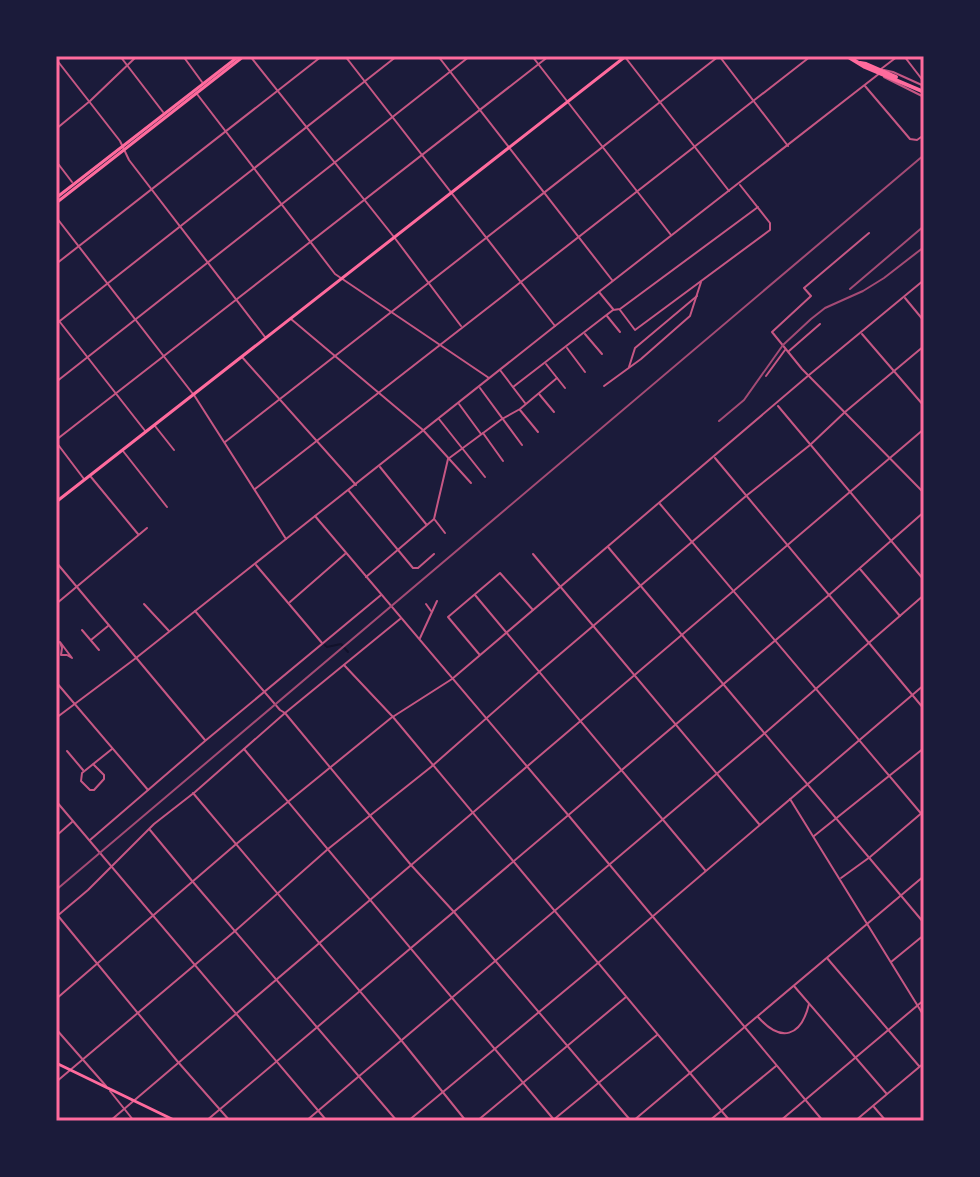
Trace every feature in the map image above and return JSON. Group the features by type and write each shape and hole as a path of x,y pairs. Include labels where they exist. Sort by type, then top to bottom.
{"main road":[{"path":"56,201 241,56"},
{"path":"56,502 625,56"},
{"path":"847,56 924,89"},
{"path":"56,1063 176,1121"}],"street":[{"path":"120,56 165,115"},
{"path":"56,129 137,56"},
{"path":"183,56 204,84"},
{"path":"250,56 462,328"},
{"path":"56,264 322,56"},
{"path":"345,56 555,326"},
{"path":"58,322 397,56"},
{"path":"438,56 613,281"},
{"path":"56,382 470,56"},
{"path":"532,56 672,236"},
{"path":"85,480 56,441 549,56"},
{"path":"625,56 729,191"},
{"path":"224,443 719,56 788,146"},
{"path":"254,490 811,56"},
{"path":"56,718 170,632 898,56"},
{"path":"904,56 924,89"},
{"path":"56,57 151,190 265,337"},
{"path":"880,71 893,72 924,89"},
{"path":"880,71 889,81 924,89"},
{"path":"864,85 912,140 924,135"},
{"path":"195,91 340,279 489,378"},
{"path":"56,161 75,186"},
{"path":"620,309 635,330 770,230 770,223 739,184"},
{"path":"513,387 613,310 620,309 758,207"},
{"path":"56,217 194,394 286,539"},
{"path":"869,233 804,288 811,296 772,332 802,369 924,493"},
{"path":"604,386 690,316 701,280"},
{"path":"56,999 235,845 393,717 452,679 924,280"},
{"path":"599,292 613,310"},
{"path":"629,367 635,348 698,295"},
{"path":"904,297 924,321"},
{"path":"607,315 620,332"},
{"path":"56,317 146,432"},
{"path":"290,318 423,430 471,483"},
{"path":"766,376 787,350 820,324"},
{"path":"585,333 602,354"},
{"path":"861,333 924,406"},
{"path":"56,1082 924,346"},
{"path":"566,347 585,372"},
{"path":"241,356 356,485"},
{"path":"545,363 565,388"},
{"path":"500,369 526,404"},
{"path":"366,577 434,519 448,459 520,409 557,378"},
{"path":"478,386 522,445"},
{"path":"538,393 554,412"},
{"path":"458,403 503,461"},
{"path":"777,404 924,580"},
{"path":"520,409 538,432"},
{"path":"438,418 485,477"},
{"path":"154,425 174,450"},
{"path":"110,1121 924,429"},
{"path":"123,450 167,507"},
{"path":"714,457 924,709"},
{"path":"379,466 428,526"},
{"path":"89,476 139,535"},
{"path":"349,491 415,569 434,554"},
{"path":"660,503 923,814 840,879"},
{"path":"206,1121 776,641 924,512"},
{"path":"315,516 823,1121"},
{"path":"434,519 445,533"},
{"path":"56,604 147,528"},
{"path":"608,547 924,923"},
{"path":"289,603 346,553"},
{"path":"533,554 760,825"},
{"path":"56,562 205,741"},
{"path":"255,564 323,644"},
{"path":"859,568 900,616"},
{"path":"480,655 448,617 500,573 533,610"},
{"path":"90,841 381,595"},
{"path":"475,595 706,871"},
{"path":"306,1121 924,595"},
{"path":"419,639 437,601"},
{"path":"144,604 170,632"},
{"path":"426,604 432,612"},
{"path":"195,611 632,1121 924,876"},
{"path":"230,1121 57,916 150,829 401,618"},
{"path":"91,640 108,625"},
{"path":"82,630 99,650"},
{"path":"56,660 61,655"},
{"path":"344,665 393,717 730,1121"},
{"path":"56,682 149,791"},
{"path":"408,1121 924,685"},
{"path":"93,764 104,775 94,790 88,789 80,777 84,771 112,748"},
{"path":"813,837 924,748"},
{"path":"244,749 554,1120 658,1034"},
{"path":"67,751 84,771"},
{"path":"193,793 466,1121"},
{"path":"790,798 924,1016"},
{"path":"56,801 327,1121"},
{"path":"56,836 73,821"},
{"path":"150,829 397,1121"},
{"path":"891,962 924,935"},
{"path":"827,957 919,1067"},
{"path":"794,986 887,1094"},
{"path":"477,1121 626,997"},
{"path":"780,1121 924,1000"},
{"path":"757,1016 771,1030 785,1033 792,1031 803,1020 809,1004"},
{"path":"56,1029 134,1121"},
{"path":"855,1121 924,1063"},
{"path":"709,1121 777,1065"},
{"path":"873,1106 886,1121"}],"waterway":[{"path":"327,647 341,644 348,652"}],"railway":[{"path":"56,890 924,155"},
{"path":"850,289 924,226"},
{"path":"719,421 744,400 783,345 811,319 825,308 884,278 924,247"}]}
